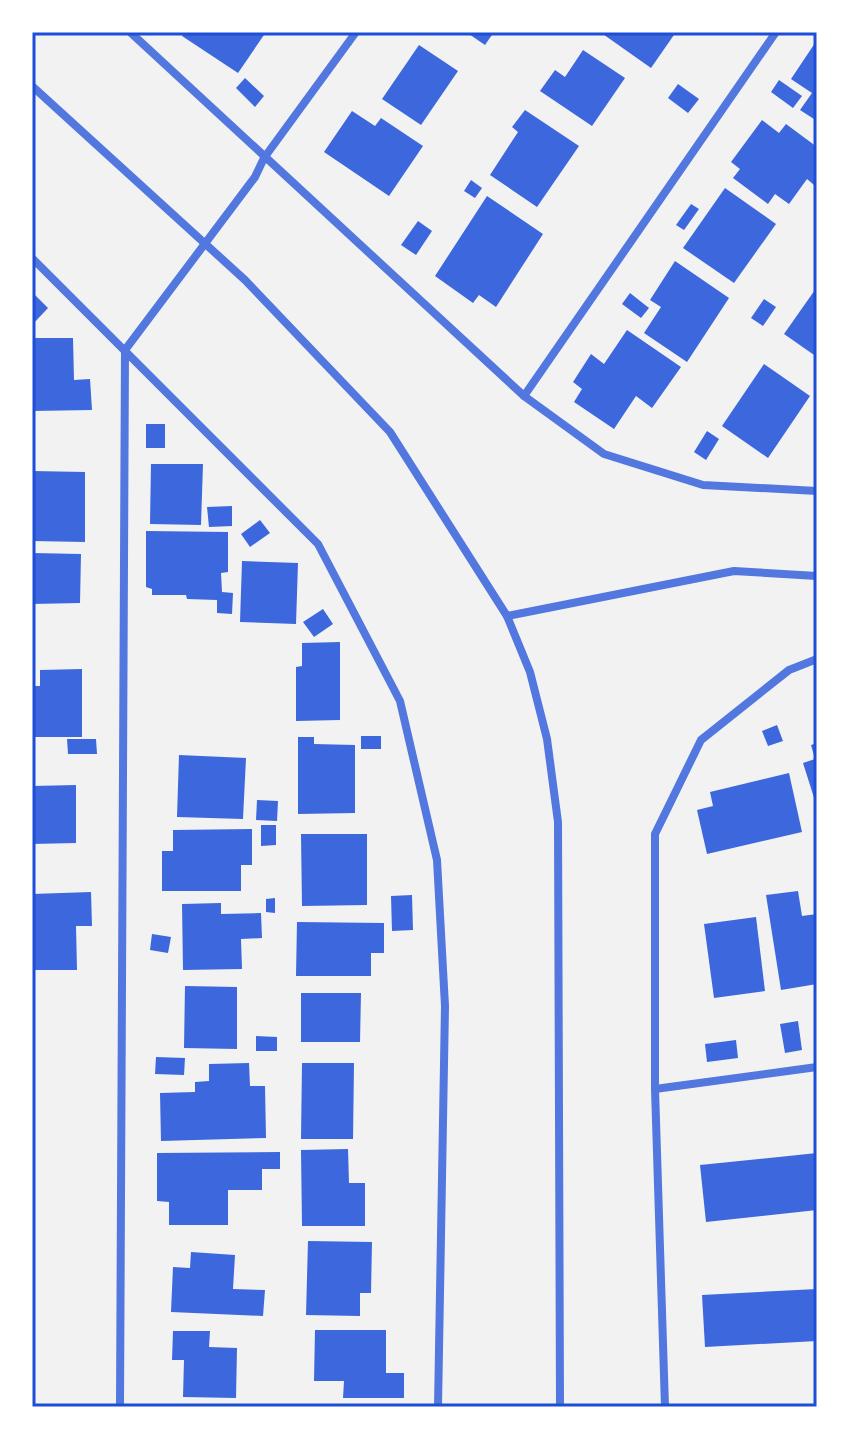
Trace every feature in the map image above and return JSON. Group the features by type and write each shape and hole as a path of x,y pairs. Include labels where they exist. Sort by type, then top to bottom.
{"street":[{"path":"130,32 524,396 604,454 703,485 817,491"},
{"path":"120,1407 125,350 255,177 264,158 356,32"},
{"path":"524,396 776,32"},
{"path":"32,86 245,280 390,432 507,616 530,672 547,739 558,822 560,1407"},
{"path":"32,258 318,544 400,701 437,860 445,1006 438,1407"},
{"path":"507,616 734,571 817,576"},
{"path":"665,1407 655,1089 655,834 701,740 789,670 817,659"},
{"path":"655,1089 817,1067"}],"building":[{"path":"184,32 266,32 238,73 182,36"},
{"path":"466,32 494,32 485,45"},
{"path":"600,32 676,32 651,68"},
{"path":"817,40 817,121 800,110 812,93 791,79"},
{"path":"419,45 458,71 421,125 382,99"},
{"path":"583,50 625,78 592,126 540,91 555,70 565,77"},
{"path":"245,78 264,96 255,107 236,88"},
{"path":"779,80 802,96 793,108 771,92"},
{"path":"678,84 699,99 688,113 668,98"},
{"path":"525,110 579,146 537,207 490,175 518,132 512,127"},
{"path":"352,111 375,126 381,118 423,146 389,196 324,152"},
{"path":"762,120 779,133 786,124 817,147 817,181 814,185 807,179 789,204 775,194 768,204 733,178 740,169 731,162"},
{"path":"471,180 482,188 475,198 464,191"},
{"path":"725,188 776,224 734,283 683,248"},
{"path":"487,196 543,234 496,307 479,295 473,303 435,276"},
{"path":"691,204 699,209 684,230 676,225"},
{"path":"418,221 432,231 416,255 401,245"},
{"path":"675,261 729,298 687,362 644,333 661,307 650,300"},
{"path":"817,287 817,357 784,334"},
{"path":"32,292 48,308 32,325"},
{"path":"630,293 649,308 641,318 622,304"},
{"path":"764,299 776,307 763,326 751,318"},
{"path":"627,330 681,367 652,408 636,396 614,429 574,402 582,389 573,382 591,354 604,364"},
{"path":"32,338 73,338 74,380 90,379 92,410 32,411"},
{"path":"764,364 810,396 768,458 722,426"},
{"path":"146,424 165,424 165,448 146,448"},
{"path":"707,431 719,439 706,460 694,452"},
{"path":"151,464 203,464 201,525 150,524"},
{"path":"32,471 85,472 85,542 32,541"},
{"path":"232,506 232,526 209,527 207,507"},
{"path":"260,520 270,533 250,547 241,534"},
{"path":"146,531 228,532 228,572 221,573 222,592 233,593 232,614 217,613 217,600 187,599 186,595 152,595 152,589 146,587"},
{"path":"32,553 81,554 80,603 32,604"},
{"path":"242,561 298,563 296,624 240,622"},
{"path":"323,609 333,624 314,637 303,622"},
{"path":"340,642 340,720 296,721 296,667 302,666 302,643"},
{"path":"82,669 82,737 32,737 32,686 40,686 40,670"},
{"path":"777,725 783,741 768,746 762,731"},
{"path":"361,736 381,736 381,749 361,749"},
{"path":"298,737 314,737 314,744 355,745 355,813 298,814"},
{"path":"67,739 96,739 97,754 68,754"},
{"path":"817,743 816,804 803,763 815,759 811,745"},
{"path":"179,755 246,758 243,819 177,817"},
{"path":"789,773 802,832 707,854 697,810 713,806 710,792"},
{"path":"76,785 76,843 32,844 32,786"},
{"path":"257,800 278,801 277,821 256,820"},
{"path":"261,825 276,825 276,845 261,846"},
{"path":"252,829 252,865 241,865 241,891 162,891 162,851 173,851 173,830"},
{"path":"301,834 367,834 367,905 302,906"},
{"path":"798,891 802,916 817,914 817,984 781,990 766,895"},
{"path":"91,892 92,926 76,926 77,970 35,970 32,894"},
{"path":"412,895 413,930 392,931 391,896"},
{"path":"275,898 275,913 266,912 266,899"},
{"path":"221,903 221,914 261,913 262,938 241,939 242,969 183,970 182,904"},
{"path":"756,917 765,991 714,998 704,924"},
{"path":"297,922 384,923 384,953 371,953 371,976 296,976"},
{"path":"152,934 171,937 168,953 150,950"},
{"path":"185,986 237,987 237,1049 184,1048"},
{"path":"301,993 361,993 360,1042 301,1042"},
{"path":"798,1021 802,1050 785,1053 780,1024"},
{"path":"256,1036 277,1037 277,1051 256,1051"},
{"path":"736,1040 738,1058 707,1062 705,1044"},
{"path":"156,1057 185,1058 184,1075 155,1074"},
{"path":"249,1063 250,1086 265,1086 266,1138 161,1141 160,1093 195,1092 195,1082 209,1081 209,1064"},
{"path":"302,1063 354,1063 353,1139 301,1139"},
{"path":"348,1149 349,1183 365,1183 365,1226 302,1226 301,1150"},
{"path":"280,1152 280,1169 262,1169 262,1190 228,1190 228,1225 169,1225 169,1202 157,1201 157,1153"},
{"path":"817,1153 817,1210 706,1222 700,1165"},
{"path":"308,1241 372,1242 371,1293 360,1293 360,1316 306,1315"},
{"path":"191,1252 235,1255 233,1289 265,1290 263,1316 171,1312 173,1267 190,1268"},
{"path":"817,1289 817,1341 705,1347 702,1295"},
{"path":"315,1330 386,1330 386,1373 404,1373 404,1398 343,1398 344,1381 314,1381"},
{"path":"173,1331 210,1331 209,1347 237,1348 236,1398 183,1397 184,1360 172,1360"}]}
